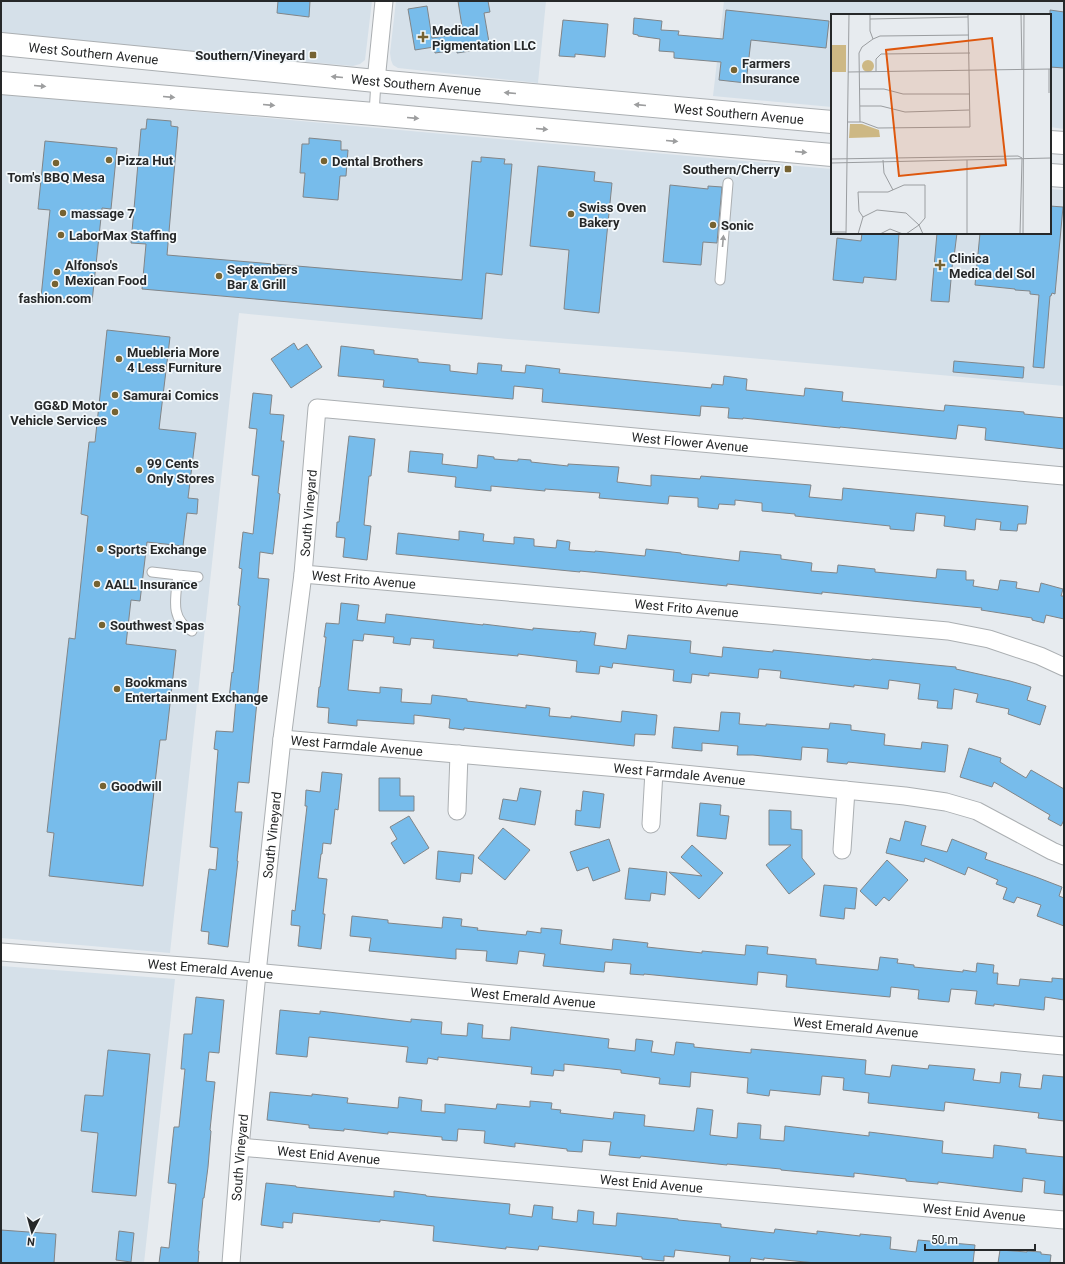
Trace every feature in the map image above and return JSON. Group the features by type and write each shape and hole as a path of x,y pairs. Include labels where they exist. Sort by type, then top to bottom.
{"main road":[{"name":"West Southern Avenue","path":"1,44 376,81 831,122"},
{"path":"1,83 374,114 831,155"},
{"path":"1051,142 1064,143"},
{"path":"1051,174 1064,176"}],"street":[{"path":"376,81 384,1"},
{"name":"West Flower Avenue","path":"317,408 1064,476"},
{"name":"South Vineyard","path":"231,1263 240,1147 257,973 282,739 303,574 317,408"},
{"name":"West Frito Avenue","path":"303,574 948,631 989,639 1040,656 1064,667"},
{"name":"West Farmdale Avenue","path":"282,739 654,771 905,796 946,802 977,811 1064,856"},
{"path":"457,811 459,754"},
{"path":"651,824 654,771"},
{"path":"842,850 846,790"},
{"name":"West Emerald Avenue","path":"1,952 257,973 1064,1046"},
{"name":"West Enid Avenue","path":"240,1147 1064,1220"}],"lane":[{"path":"374,114 376,81"},
{"path":"720,280 728,184"},
{"path":"152,572 198,577"},
{"path":"178,575 175,610 184,627 192,631"}],"shaded area":[{"path":"1,1 372,1 365,60 360,64 353,66 1,35"},
{"path":"396,1 546,1 538,83 398,68 393,65 390,53"},
{"path":"724,1 1064,1 1064,129 1051,127 1051,14 831,14 831,107 713,96"},
{"path":"1,94 831,169 831,234 1051,234 1051,189 1064,190 1064,386 683,352 508,339 239,313 170,953 1,938"},
{"path":"1,966 175,979 144,1263 1,1263"}],"building":[{"path":"278,1 310,1 309,17 277,13"},
{"path":"458,1 488,1 490,12 484,13 490,48 457,53 457,50 435,53 434,47 415,50 408,9 427,6 432,38 463,33"},
{"path":"726,10 829,21 826,48 751,40 746,83 719,80 721,62 674,58 674,52 659,51 660,39 633,34 634,18 662,21 661,30 679,31 678,35 723,39"},
{"path":"1050,10 1064,12 1064,68 1051,67"},
{"path":"563,20 608,24 605,57 575,54 575,57 559,56"},
{"path":"147,119 171,121 171,126 178,127 167,255 462,280 472,161 481,162 481,157 505,159 504,164 512,164 502,275 486,273 482,319 142,289 146,244 131,243 141,129 146,129"},
{"name":"Dental Brothers","path":"309,138 341,141 341,150 348,150 346,176 340,176 338,200 303,197 305,173 300,173 302,144 309,144"},
{"path":"45,141 117,148 111,209 102,208 92,302 41,297 50,210 38,209"},
{"name":"Swiss Oven Bakery","path":"538,166 595,172 594,181 612,183 599,313 564,309 569,250 530,246"},
{"path":"670,185 708,189 708,186 722,187 717,243 703,242 701,265 663,262"},
{"path":"1051,206 1063,207 1055,294 1052,293 1050,296 1044,368 1033,367 1039,295 1030,294 1030,291 975,285 980,234 1051,234"},
{"path":"862,234 899,234 896,280 864,277 863,283 833,280 837,238 861,241"},
{"name":"Clinica Medica del Sol","path":"937,234 957,234 953,257 949,302 931,301"},
{"path":"107,330 170,337 159,429 196,433 188,498 198,499 197,514 187,513 183,546 147,542 140,601 131,600 126,644 176,650 166,740 160,740 143,886 49,876 54,833 47,832 69,638 75,639 88,516 81,514 89,442 95,442"},
{"path":"294,343 298,350 307,344 322,367 291,388 271,359"},
{"path":"341,346 374,350 374,354 418,359 418,362 450,365 450,371 477,374 478,363 502,365 501,371 525,373 526,365 560,369 559,373 711,388 712,384 723,385 724,376 747,379 746,390 804,396 805,388 843,392 842,401 944,411 945,405 1024,412 1024,414 1064,418 1064,449 985,440 986,428 958,425 956,439 743,418 728,418 729,408 701,406 700,416 542,402 543,389 514,386 513,399 383,387 384,380 338,376"},
{"path":"954,361 1024,367 1023,378 953,372"},
{"path":"253,393 272,395 270,414 284,415 281,441 284,441 273,554 260,552 258,578 269,579 249,783 238,782 235,812 242,812 228,947 208,944 209,932 201,931 209,869 216,870 218,848 210,847 218,750 214,749 216,731 233,732 236,699 229,698 240,606 238,605 242,569 239,568 243,532 253,534 259,476 252,475 257,429 249,428"},
{"path":"349,436 375,439 371,476 369,476 364,525 371,526 367,560 343,557 345,538 336,537"},
{"path":"410,451 443,454 442,464 477,468 478,455 494,457 494,459 518,461 518,459 531,460 531,462 568,466 568,464 619,467 617,482 651,486 651,475 700,479 701,476 811,485 809,497 842,500 843,488 1028,506 1026,524 1018,524 1017,531 1000,530 1001,522 976,519 975,530 944,526 945,516 916,513 914,531 890,529 890,526 762,511 762,503 735,500 735,505 719,504 718,509 698,507 698,498 669,496 668,504 599,498 600,493 545,489 545,491 491,486 491,491 455,487 456,477 408,472"},
{"path":"459,531 484,534 483,541 514,544 514,537 534,539 534,546 556,548 557,540 570,542 569,550 645,556 646,549 739,561 740,551 781,555 781,559 812,563 811,571 837,573 838,565 875,569 875,572 936,578 937,569 966,571 966,580 974,580 973,586 998,590 1000,580 1017,582 1016,588 1039,592 1041,583 1063,589 1061,596 1064,596 1064,619 1046,615 1044,623 1032,620 1032,618 981,610 982,608 822,592 822,594 727,584 727,586 396,554 398,533 459,540"},
{"path":"341,603 359,605 357,620 385,623 386,614 533,630 533,628 580,631 596,633 594,645 626,649 628,635 691,641 690,653 722,657 723,647 773,652 773,650 956,667 956,669 1031,687 1027,700 1046,706 1040,725 1008,714 1009,709 976,702 978,694 954,689 952,709 937,708 938,701 918,699 920,684 889,680 888,689 854,685 854,687 780,678 781,671 759,669 758,678 709,673 709,676 692,674 691,683 673,681 674,670 613,663 612,668 600,666 599,674 576,672 577,661 518,654 518,656 433,648 434,640 411,638 410,645 393,643 394,637 364,634 363,641 353,640 348,690 380,693 380,687 402,689 401,702 431,704 432,695 526,708 526,705 550,708 549,716 571,718 571,716 621,722 622,711 657,715 655,735 635,734 634,746 464,728 464,730 449,728 450,719 414,715 414,724 357,720 357,726 328,723 329,708 317,707 326,637 324,637 326,623 339,624"},
{"path":"721,712 740,713 739,724 766,726 766,724 829,729 830,723 851,725 851,730 885,734 884,745 921,749 922,742 948,745 945,772 848,762 847,764 827,762 828,749 802,747 801,760 753,755 737,755 738,746 702,743 702,751 672,748 674,727 719,731"},
{"path":"969,748 1001,758 1000,762 1026,778 1031,770 1064,789 1064,820 1061,826 1048,819 1050,815 994,782 992,787 960,777"},
{"path":"322,772 342,774 338,810 335,809 331,844 323,843 318,878 327,879 321,949 298,946 300,926 291,925 292,910 295,911 307,806 305,806 306,790 320,792"},
{"path":"379,778 400,778 400,796 414,796 414,811 379,811"},
{"path":"520,788 541,791 535,825 499,819 503,799 517,801"},
{"path":"583,791 604,794 600,828 575,825 576,810 581,811"},
{"path":"700,803 721,805 720,815 729,816 726,839 697,836"},
{"path":"769,810 791,811 791,829 802,830 802,858 815,874 789,894 766,865 791,845 769,845"},
{"path":"409,816 429,848 404,864 391,843 397,839 390,827"},
{"path":"905,821 926,826 921,845 947,852 952,839 987,853 985,859 1062,887 1059,896 1064,898 1064,926 1037,916 1041,905 1017,897 1014,903 1003,899 1007,888 996,884 998,880 968,867 965,875 925,858 924,862 886,853 890,838 900,841"},
{"path":"503,828 530,850 505,880 478,858"},
{"path":"609,839 620,871 593,881 588,867 577,871 570,852"},
{"path":"692,845 723,873 699,899 669,872 702,876 681,857"},
{"path":"438,851 474,855 472,874 461,873 460,882 436,879"},
{"path":"887,860 908,880 889,901 884,897 876,906 860,891"},
{"path":"629,868 667,872 665,895 651,893 650,901 625,899"},
{"path":"824,885 857,888 855,909 845,908 844,919 820,916"},
{"path":"352,916 388,920 388,923 442,928 443,917 462,919 461,926 478,928 477,930 526,935 527,931 541,933 541,928 562,930 560,944 612,950 613,939 648,943 647,947 702,953 702,951 745,955 746,945 768,947 767,954 816,959 816,964 878,970 880,957 898,959 897,963 914,965 914,967 963,972 963,970 976,972 977,963 994,965 993,973 998,973 997,984 1019,986 1020,979 1052,982 1052,978 1064,979 1064,1000 1045,997 1044,1010 994,1004 994,1006 975,1004 977,991 951,989 949,1002 918,999 919,990 891,987 890,997 786,987 787,975 758,972 757,985 644,974 630,974 631,964 605,962 604,972 543,966 545,954 519,951 517,964 486,961 487,951 456,949 456,959 369,951 371,938 350,936"},
{"path":"196,997 224,1000 219,1053 209,1052 206,1081 215,1082 198,1263 159,1263 161,1247 169,1248 176,1184 168,1183 174,1127 179,1127 185,1069 181,1069 184,1034 192,1034"},
{"path":"280,1010 320,1014 320,1011 411,1022 411,1019 442,1022 441,1034 467,1036 468,1023 483,1025 482,1038 510,1040 511,1027 609,1039 608,1048 635,1051 636,1039 653,1041 651,1052 674,1055 676,1042 694,1044 694,1047 751,1053 751,1049 866,1060 865,1074 890,1077 892,1065 928,1069 929,1065 975,1069 973,1080 1000,1083 1001,1072 1021,1074 1019,1087 1041,1089 1043,1075 1064,1077 1064,1121 1038,1118 1039,1113 945,1102 944,1111 868,1103 869,1093 843,1090 844,1078 822,1076 820,1095 770,1090 769,1096 747,1093 748,1078 691,1072 690,1087 659,1084 660,1078 621,1073 621,1070 564,1064 564,1071 554,1070 553,1076 531,1074 532,1067 438,1057 438,1060 428,1058 427,1064 406,1062 408,1047 309,1037 307,1057 276,1054"},
{"path":"108,1050 150,1054 136,1196 92,1192 98,1133 81,1131 85,1095 103,1096"},
{"path":"270,1092 312,1096 312,1094 348,1098 347,1103 398,1108 399,1097 422,1100 421,1111 445,1113 445,1104 496,1109 497,1104 530,1107 530,1101 552,1103 551,1109 561,1110 560,1113 613,1119 614,1112 645,1115 644,1126 694,1131 697,1108 713,1110 710,1135 737,1138 738,1123 761,1125 760,1139 784,1141 785,1126 869,1136 869,1132 943,1141 942,1153 993,1158 994,1145 1026,1149 1026,1153 1064,1157 1063,1195 1044,1193 1045,1181 1023,1178 1022,1192 938,1182 938,1184 906,1181 906,1179 854,1173 854,1177 641,1156 640,1158 609,1155 611,1142 583,1140 582,1152 515,1143 515,1147 484,1143 485,1131 458,1129 457,1141 442,1140 442,1137 388,1132 388,1134 344,1129 344,1131 309,1128 309,1125 267,1120"},
{"path":"266,1183 394,1197 394,1191 426,1196 510,1204 509,1214 532,1217 534,1205 553,1207 552,1219 577,1222 578,1210 594,1212 593,1224 616,1226 617,1213 721,1224 721,1227 774,1233 775,1229 817,1234 817,1231 860,1236 860,1234 891,1237 890,1249 916,1252 918,1240 975,1245 973,1263 816,1263 751,1258 750,1263 729,1263 730,1256 675,1250 674,1257 664,1256 664,1261 642,1259 642,1257 539,1246 538,1250 506,1247 506,1249 433,1241 434,1226 380,1220 380,1222 293,1213 292,1223 283,1222 283,1228 261,1225"},
{"path":"1,1230 56,1234 54,1263 1,1263"},
{"path":"119,1231 134,1233 131,1262 116,1260"},
{"path":"1000,1250 1041,1252 1041,1254 1051,1255 1050,1263 998,1263"}],"place":[{"name":"Medical Pigmentation LLC","path":"423,37"},
{"name":"Southern/Vineyard","path":"313,55"},
{"name":"Farmers Insurance","path":"734,70"},
{"name":"Pizza Hut","path":"109,160"},
{"name":"Dental Brothers","path":"324,161"},
{"name":"Tom's BBQ Mesa","path":"56,163"},
{"name":"Southern/Cherry","path":"788,169"},
{"name":"massage 7","path":"63,213"},
{"name":"Swiss Oven Bakery","path":"571,214"},
{"name":"Sonic","path":"713,225"},
{"name":"LaborMax Staffing","path":"61,235"},
{"name":"Clinica Medica del Sol","path":"940,265"},
{"name":"Alfonso's Mexican Food","path":"57,272"},
{"name":"Septembers Bar & Grill","path":"219,276"},
{"name":"fashion.com","path":"55,284"},
{"name":"Muebleria More 4 Less Furniture","path":"119,359"},
{"name":"Samurai Comics","path":"115,395"},
{"name":"GG&D Motor Vehicle Services","path":"115,412"},
{"name":"99 Cents Only Stores","path":"139,470"},
{"name":"Sports Exchange","path":"100,549"},
{"name":"AALL Insurance","path":"97,584"},
{"name":"Southwest Spas","path":"102,625"},
{"name":"Bookmans Entertainment Exchange","path":"117,689"},
{"name":"Goodwill","path":"103,786"}]}
